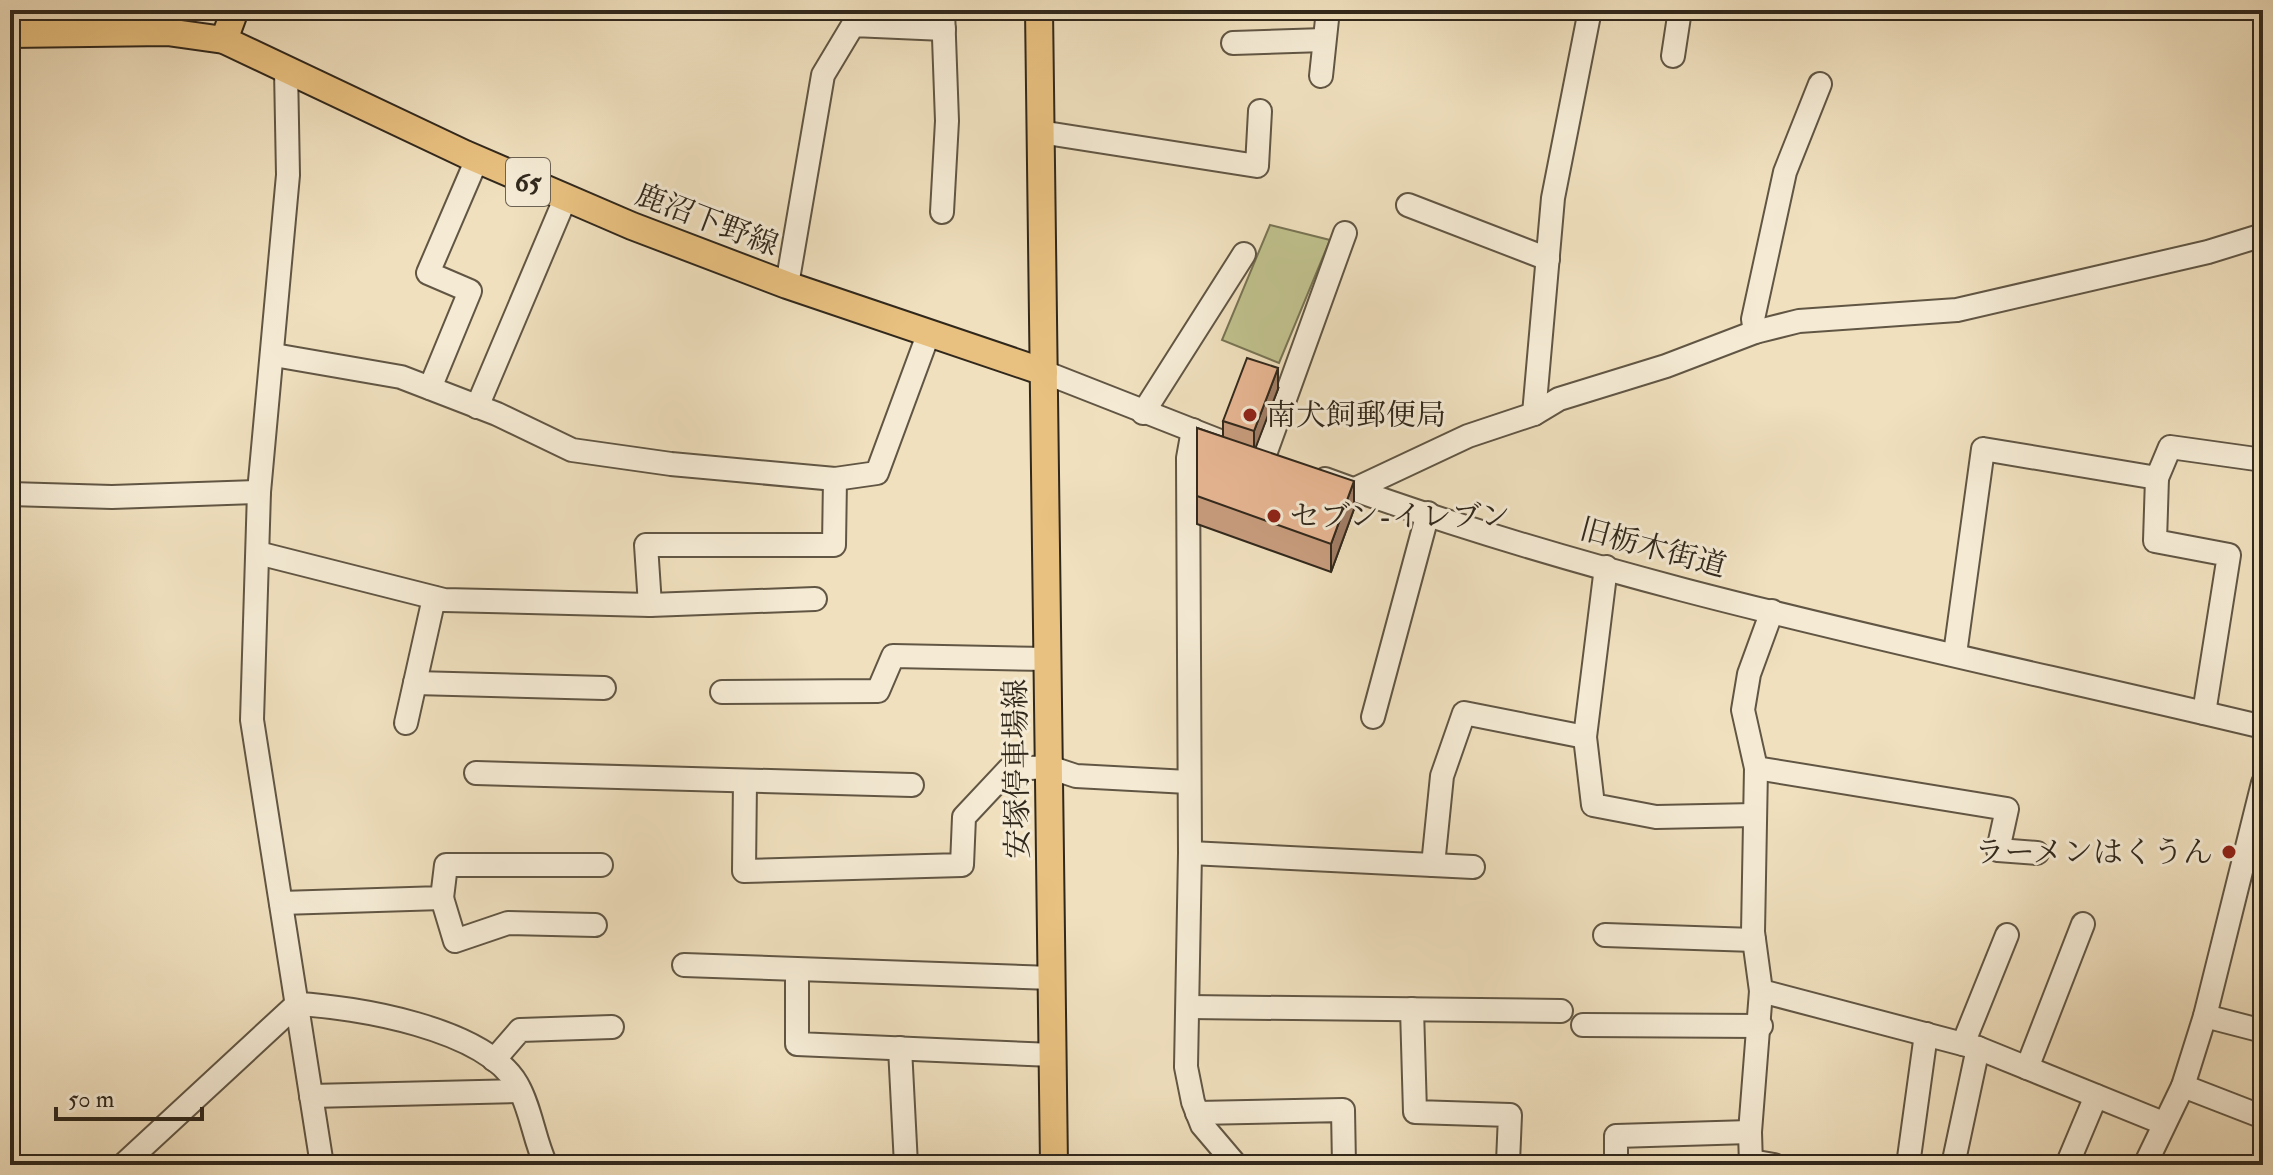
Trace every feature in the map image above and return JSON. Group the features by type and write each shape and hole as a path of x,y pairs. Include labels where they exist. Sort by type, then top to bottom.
{"main road":[{"path":"224,40 235,10"},
{"path":"1039,10 1044,372"},
{"name":"鹿沼下野線","path":"10,34 167,32 224,40 565,199 787,285 1044,372"},
{"name":"安塚停車場線","path":"1044,372 1054,1165"}],"street":[{"path":"1321,76 1328,10"},
{"path":"1534,414 1553,198 1590,10"},
{"path":"1673,56 1680,10"},
{"path":"787,285 823,75 853,25 943,20 947,121 942,212"},
{"path":"1233,43 1324,40"},
{"path":"286,70 288,175 274,355 259,492 252,720 322,1165"},
{"path":"1755,332 1753,319 1785,172 1820,84"},
{"path":"1040,132 1257,166 1260,111"},
{"path":"430,388 470,291 428,273 477,159"},
{"path":"477,407 565,199"},
{"path":"1408,205 1548,259"},
{"path":"1044,372 1143,413 1271,460 1345,233"},
{"path":"1353,490 1468,436 1534,414 1559,399 1666,366 1755,332 1799,321 1957,310 2208,252 2263,235"},
{"path":"1143,413 1244,254"},
{"path":"274,355 401,377 572,450 835,479 877,473 928,335"},
{"path":"1193,430 1188,458 1190,853 1186,1067 1202,1125 1236,1165"},
{"path":"2204,713 2229,555 2155,541 2157,478 2170,447 2263,460"},
{"path":"1955,654 1983,449 2157,478"},
{"name":"旧栃木街道","path":"1308,473 1353,490 1606,567 1772,611 2263,727"},
{"path":"650,605 646,545 834,545 835,479"},
{"path":"10,494 112,497 259,492"},
{"path":"1373,717 1428,513"},
{"path":"258,553 434,598 650,605 815,599"},
{"path":"1606,567 1585,737 1593,805 1656,817 1755,815"},
{"path":"406,723 434,598"},
{"path":"1772,611 1749,674 1743,710 1756,768 1754,940 1761,991 1761,1026 1750,1132 1751,1163 1774,1165"},
{"path":"722,692 878,691 893,656 1047,659"},
{"path":"415,683 604,688"},
{"path":"1433,865 1442,776 1464,713 1585,737"},
{"path":"745,781 744,871 962,865 964,817 1009,769 1049,767 1076,776 1188,782"},
{"path":"1756,768 2007,809 1998,850 2037,853"},
{"path":"476,773 912,785"},
{"path":"2145,1165 2183,1086 2205,1016 2263,783"},
{"path":"1190,853 1473,867"},
{"path":"595,925 508,923 455,941 442,898 446,865 601,865"},
{"path":"281,903 442,898"},
{"path":"2027,1068 2083,924"},
{"path":"1605,935 1754,940"},
{"path":"1953,1165 1971,1046 2007,935"},
{"path":"684,965 1052,978"},
{"path":"797,970 797,1044 1053,1055"},
{"path":"1761,991 1971,1046 2163,1123"},
{"path":"123,1165 297,1004 343,1006 452,1037 494,1060 516,1083 546,1165"},
{"path":"1189,1007 1561,1011"},
{"path":"1412,1009 1415,1112 1510,1115 1508,1162"},
{"path":"2205,1016 2263,1031"},
{"path":"1583,1025 1761,1026"},
{"path":"494,1060 520,1030 612,1027"},
{"path":"1908,1165 1926,1034"},
{"path":"900,1048 906,1165"},
{"path":"2183,1086 2263,1117"},
{"path":"311,1096 519,1091"},
{"path":"2067,1165 2096,1096"},
{"path":"1197,1113 1343,1110 1344,1165"},
{"path":"1616,1165 1616,1136 1750,1132"}],"green space":[{"path":"1270,225 1330,240 1279,363 1222,340"}],"building":[{"path":"1247,358 1278,368 1254,431 1223,421"},
{"path":"1197,428 1354,481 1331,544 1197,496"}],"place":[{"name":"南犬飼郵便局","path":"1250,415"},
{"name":"セブン-イレブン","path":"1274,516"},
{"name":"ラーメンはくうん","path":"2229,852"}]}
